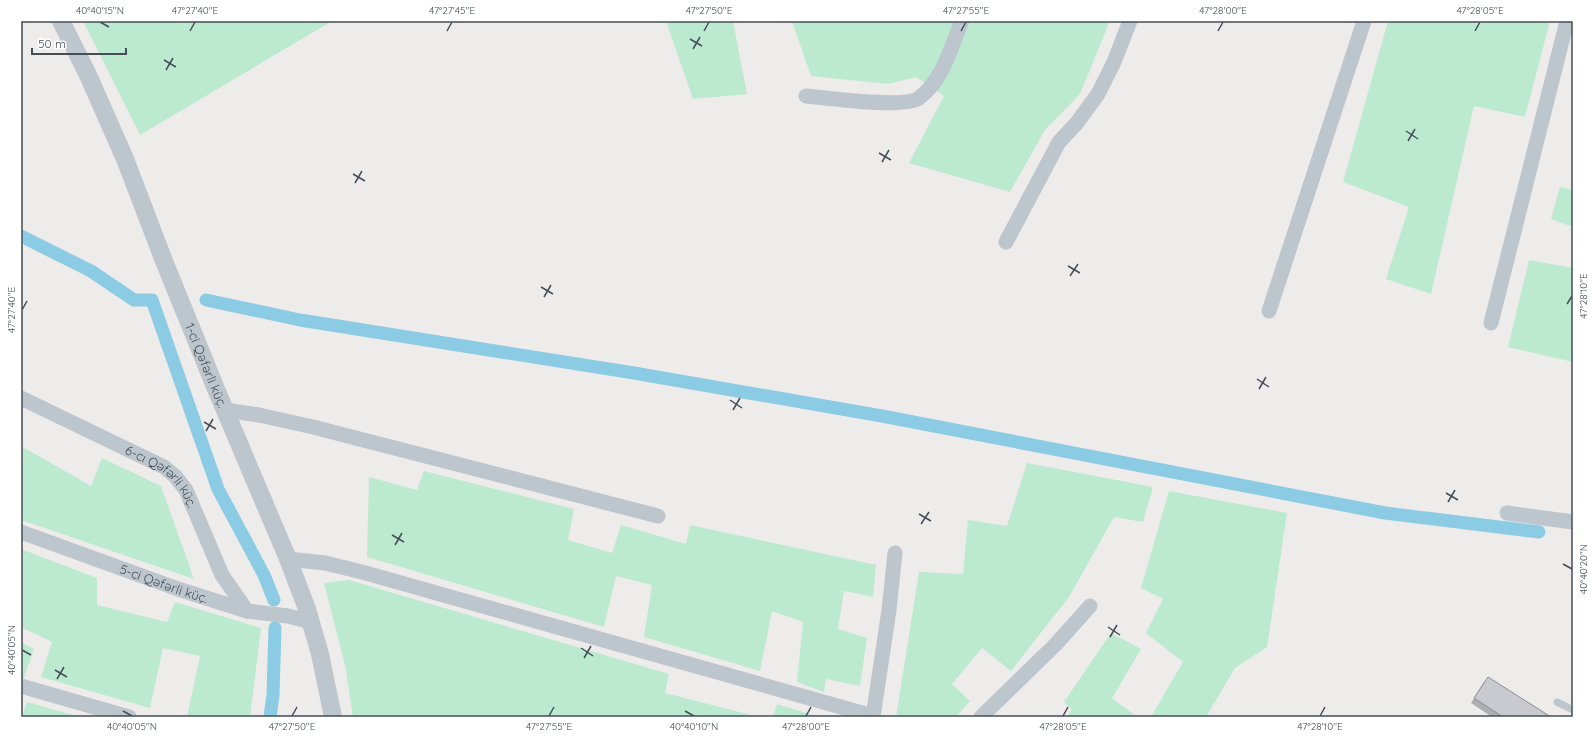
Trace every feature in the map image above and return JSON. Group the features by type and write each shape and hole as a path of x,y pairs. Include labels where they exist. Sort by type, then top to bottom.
{"street":[{"name":"1-ci Qəfərli küç.","path":"61,21 88,75 125,159 164,261 288,558 311,622 320,654 333,717"},
{"path":"806,96 897,104 917,99 929,89 941,71 962,21"},
{"path":"1006,242 1060,142 1076,124 1098,94 1114,62 1130,21"},
{"path":"1269,311 1364,21"},
{"path":"1490,323 1568,21"},
{"name":"6-cı Qəfərli küç.","path":"21,398 164,467 176,476 186,490 222,575 247,611"},
{"path":"225,410 258,415 313,427 658,516"},
{"path":"1507,513 1573,522"},
{"name":"5-ci Qəfərli küç.","path":"21,532 178,589 247,611 288,616 311,622"},
{"path":"288,558 325,563 362,572 873,716 889,610 895,553"},
{"path":"981,717 1056,644 1090,606"},
{"path":"21,686 129,717"}],"lane":[{"path":"1556,702 1573,710"}],"green space":[{"path":"83,21 332,21 140,135"},
{"path":"666,21 733,21 747,94 693,99"},
{"path":"792,21 1110,21 1080,94 1045,130 1010,192 909,163 944,96 916,77 888,84 811,76"},
{"path":"1388,21 1550,21 1525,117 1474,106 1431,294 1386,279 1409,207 1343,182"},
{"path":"1560,187 1573,190 1573,227 1551,219"},
{"path":"1529,260 1573,268 1573,362 1508,347"},
{"path":"21,446 91,486 102,458 161,486 194,579 21,520"},
{"path":"1027,463 1153,487 1143,522 1114,517 1069,597 1011,671 982,648 952,684 970,701 956,717 896,717 919,572 963,574 968,520 1007,526"},
{"path":"424,471 574,509 568,540 612,553 621,525 686,544 690,525 876,565 873,597 844,591 838,629 867,638 860,686 826,679 824,692 797,682 803,622 772,611 760,671 644,637 652,585 616,576 604,627 367,557 369,477 417,490"},
{"path":"1169,491 1287,513 1267,647 1235,668 1206,717 1151,717 1183,662 1146,633 1163,599 1141,588"},
{"path":"21,549 97,578 97,605 167,622 175,602 261,628 250,717 187,717 200,656 163,648 150,708 41,677 52,642 21,627"},
{"path":"349,580 669,674 665,693 759,717 353,717 345,665 324,583"},
{"path":"1111,633 1141,649 1112,698 1137,717 1067,717 1072,710 1064,702"},
{"path":"21,642 34,649 21,686"},
{"path":"27,702 80,717 22,717"},
{"path":"777,704 817,716 773,717"}],"building":[{"path":"1488,677 1551,717 1503,717 1474,698"}],"waterway":[{"path":"21,236 91,271 134,300 152,300 218,489 264,575 274,600"},
{"path":"206,300 300,320 634,373 882,416 1385,513 1539,532"},
{"path":"270,717 273,695 275,628"}]}
